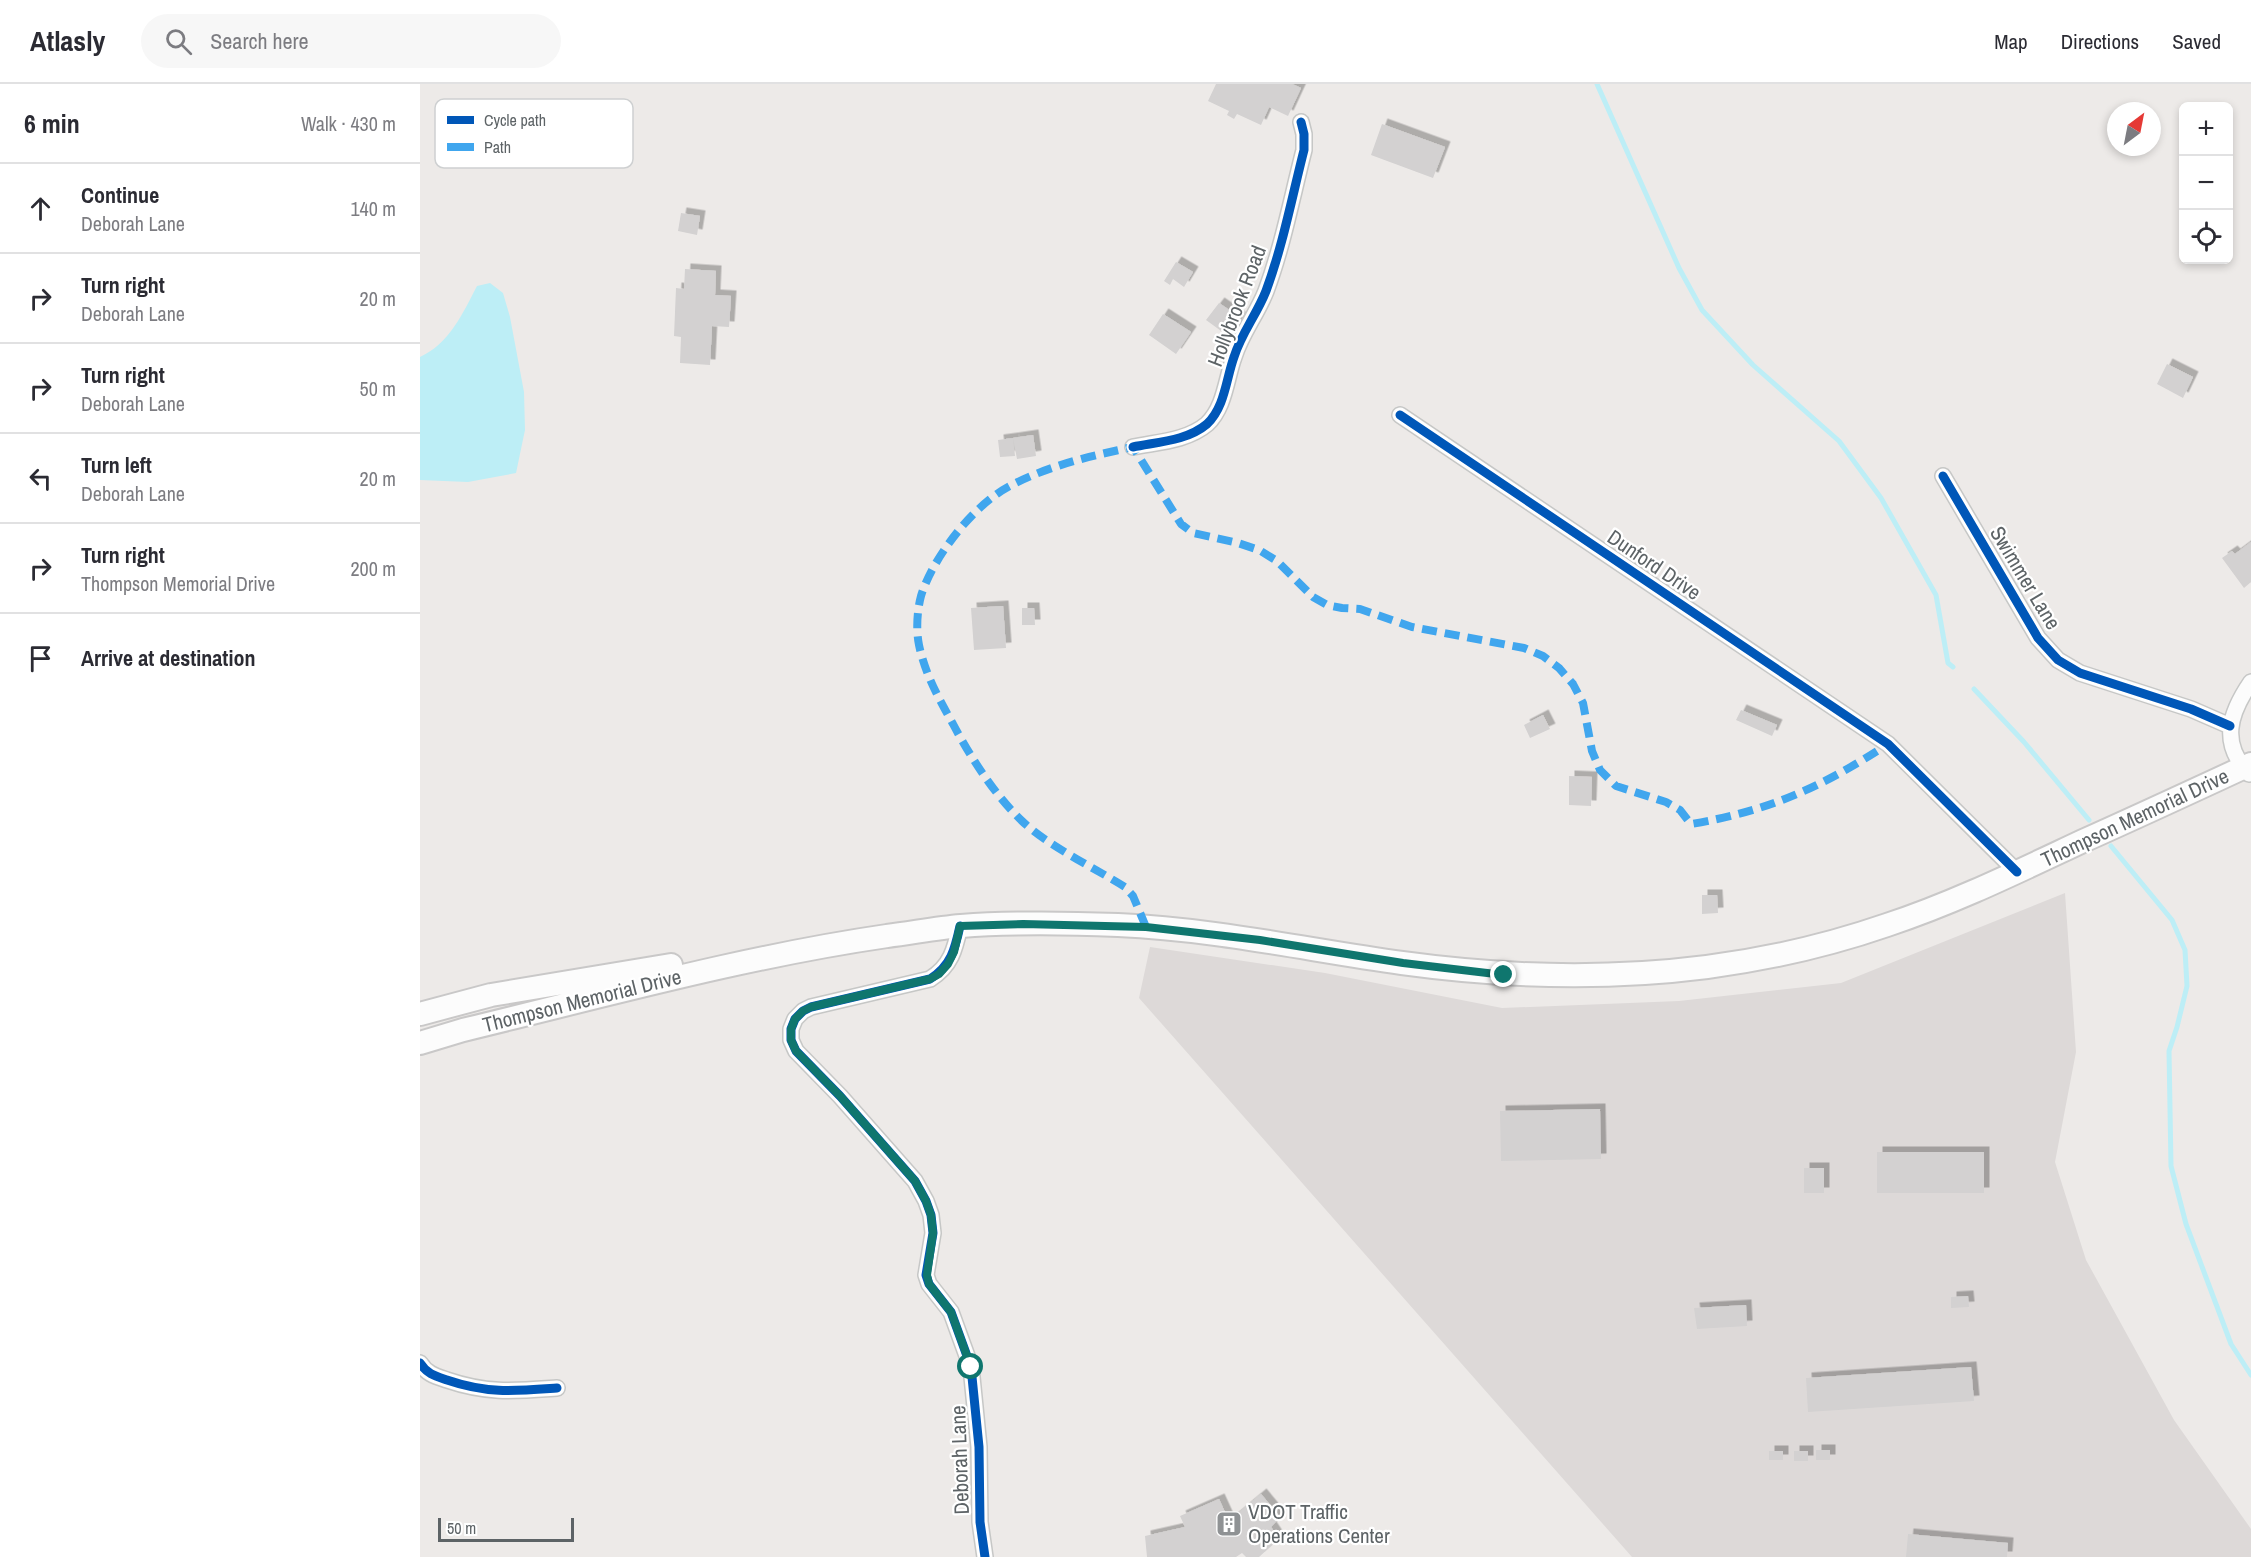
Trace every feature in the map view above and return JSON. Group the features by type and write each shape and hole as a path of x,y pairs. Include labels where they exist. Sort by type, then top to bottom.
{"main road":[{"name":"Thompson Memorial Drive","path":"420,1043 463,1030 744,960 960,926 1023,924 1146,927 1504,975 1608,976 1710,966 1770,956 1836,941 1890,924 2018,872 2248,769"},
{"name":"Thompson Memorial Drive","path":"420,1014 491,995 558,983 691,962 744,960"}],"street":[{"name":"Hollybrook Road","path":"1133,447 1185,436 1208,423 1216,413 1223,398 1234,355 1264,296 1272,274 1304,150 1304,134 1300,122"},
{"name":"Dunford Drive","path":"1400,415 1888,744 2018,872"},
{"name":"Swimmer Lane","path":"1943,476 2038,638 2058,660 2080,673 2191,709 2230,726"},
{"path":"2248,769 2236,757 2231,742 2230,726 2234,711 2251,682"},
{"name":"Deborah Lane","path":"960,926 954,952 948,964 939,974 930,979 811,1007 795,1019 791,1029 791,1040 796,1051 840,1096 915,1181 926,1201 931,1215 933,1233 927,1275 929,1284 951,1312 971,1367 979,1447 980,1522 985,1557"},
{"path":"420,1363 424,1370 432,1375 469,1388 504,1391 557,1388"}],"shaded area":[{"path":"2065,893 2076,1052 2055,1162 2086,1260 2174,1420 2251,1529 2251,1557 1632,1557 1139,998 1150,947 1325,973 1502,1008 1679,1001 1841,983"}],"water":[{"path":"490,283 503,293 510,317 524,392 525,430 516,473 468,482 420,480 420,357 447,336 477,286"}],"building":[{"path":"1216,84 1292,84 1301,88 1288,116 1269,107 1261,125 1237,114 1234,119 1227,115 1229,111 1208,101"},
{"path":"1382,124 1445,147 1433,178 1371,155"},
{"path":"681,213 700,216 697,235 678,231"},
{"path":"1176,262 1193,272 1184,287 1173,279 1170,285 1164,281"},
{"path":"685,269 716,271 715,295 731,296 729,327 712,326 710,365 680,363 681,337 674,336 676,288 684,289"},
{"path":"1219,303 1241,318 1228,336 1206,320"},
{"path":"1163,314 1191,332 1176,354 1149,335"},
{"path":"2167,364 2193,377 2183,398 2157,384"},
{"path":"1033,435 1036,456 1017,459 1013,438"},
{"path":"1013,438 1015,456 1000,457 998,440"},
{"path":"2251,542 2251,582 2244,588 2222,558 2232,551 2235,554"},
{"path":"1003,606 1006,648 974,650 971,608"},
{"path":"1022,608 1034,608 1035,625 1022,625"},
{"path":"1741,710 1777,725 1772,736 1736,720"},
{"path":"1543,715 1550,729 1530,738 1524,725"},
{"path":"1569,776 1592,777 1591,806 1569,805"},
{"path":"1702,895 1717,895 1718,913 1702,914"},
{"path":"1600,1109 1601,1159 1501,1161 1500,1111"},
{"path":"1877,1152 1984,1152 1984,1193 1877,1193"},
{"path":"1804,1168 1824,1168 1824,1193 1804,1193"},
{"path":"1968,1296 1969,1307 1951,1308 1951,1297"},
{"path":"1746,1305 1747,1326 1697,1329 1694,1308"},
{"path":"1971,1367 1974,1401 1808,1412 1806,1378"},
{"path":"1816,1450 1830,1450 1830,1460 1816,1460"},
{"path":"1769,1451 1783,1451 1783,1460 1769,1460"},
{"path":"1794,1451 1808,1451 1808,1461 1794,1461"},
{"name":"VDOT Traffic Operations Center","path":"1261,1494 1280,1517 1271,1527 1279,1539 1259,1557 1246,1557 1242,1553 1236,1557 1147,1557 1145,1536 1185,1527 1180,1516 1219,1499 1229,1521"},
{"path":"1908,1534 2008,1543 2007,1557 1906,1557"}],"waterway":[{"path":"1597,84 1679,268 1702,310 1753,365 1839,441 1881,498 1936,595 1948,663 1953,667"},
{"path":"1974,689 2024,742 2089,820"},
{"path":"2111,846 2172,920 2185,950 2187,986 2169,1051 2171,1166 2186,1224 2231,1344 2251,1375"}],"marked path":[{"path":"1146,927 1133,896 1125,887 1045,839 1022,821 1002,799 975,763 933,686 918,639 919,608 927,581 945,549 968,520 1008,487 1053,467 1101,454 1133,447 1181,524 1193,533 1259,550 1277,561 1313,597 1327,605 1360,609 1412,627 1524,648 1543,656 1559,668 1573,684 1583,703 1592,751 1600,770 1616,786 1666,802 1680,810 1691,824 1745,812 1794,795 1840,773 1888,744"}],"cycle path":[{"path":"1133,447 1171,440 1199,430 1207,424 1218,409 1237,349 1266,291 1277,256 1304,150 1301,122"},
{"path":"1400,415 1888,744 2017,872"},
{"path":"1943,476 2038,638 2058,660 2080,673 2191,709 2230,726"},
{"path":"960,926 951,956 943,968 930,979 811,1007 795,1019 791,1029 791,1040 796,1051 840,1096 915,1181 926,1201 931,1215 933,1233 926,1275 929,1284 951,1312 971,1367 979,1447 980,1522 985,1557"},
{"path":"420,1363 425,1370 435,1376 476,1388 515,1390 557,1388"}],"place":[{"name":"VDOT Traffic Operations Center","path":"1229,1524"}],"route":[{"path":"971,1367 951,1312 929,1284 927,1275 933,1233 931,1215 926,1201 915,1181 840,1096 796,1051 791,1040 791,1029 795,1019 803,1011 839,999 930,979 939,974 948,964 954,952 960,926 1023,924 1146,927 1260,940 1403,963 1504,975"}]}
